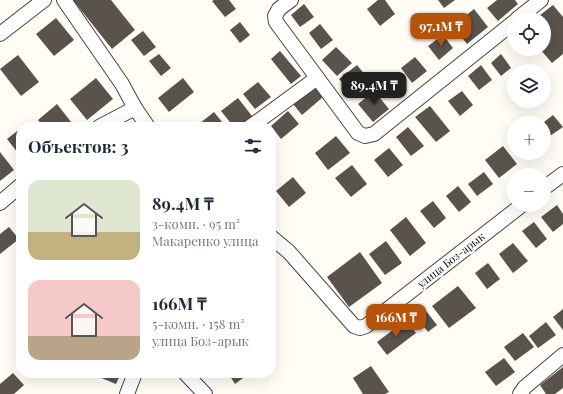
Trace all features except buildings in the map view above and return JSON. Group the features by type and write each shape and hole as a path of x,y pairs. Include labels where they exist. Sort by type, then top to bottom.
{"street":[{"path":"0,34 44,0"},
{"path":"64,0 122,84 145,122"},
{"path":"291,0 279,9 275,16 276,22 358,133 365,136 374,134 507,28"},
{"path":"526,12 541,0"},
{"path":"257,122 317,78"},
{"path":"108,122 135,108"},
{"path":"551,183 563,174"},
{"path":"0,203 16,189"},
{"name":"улица Боз-арык","path":"276,241 289,252 354,326 360,328 366,326 513,212"},
{"path":"520,394 525,387 563,355"},
{"path":"127,394 133,378"},
{"path":"190,378 205,394"}]}
